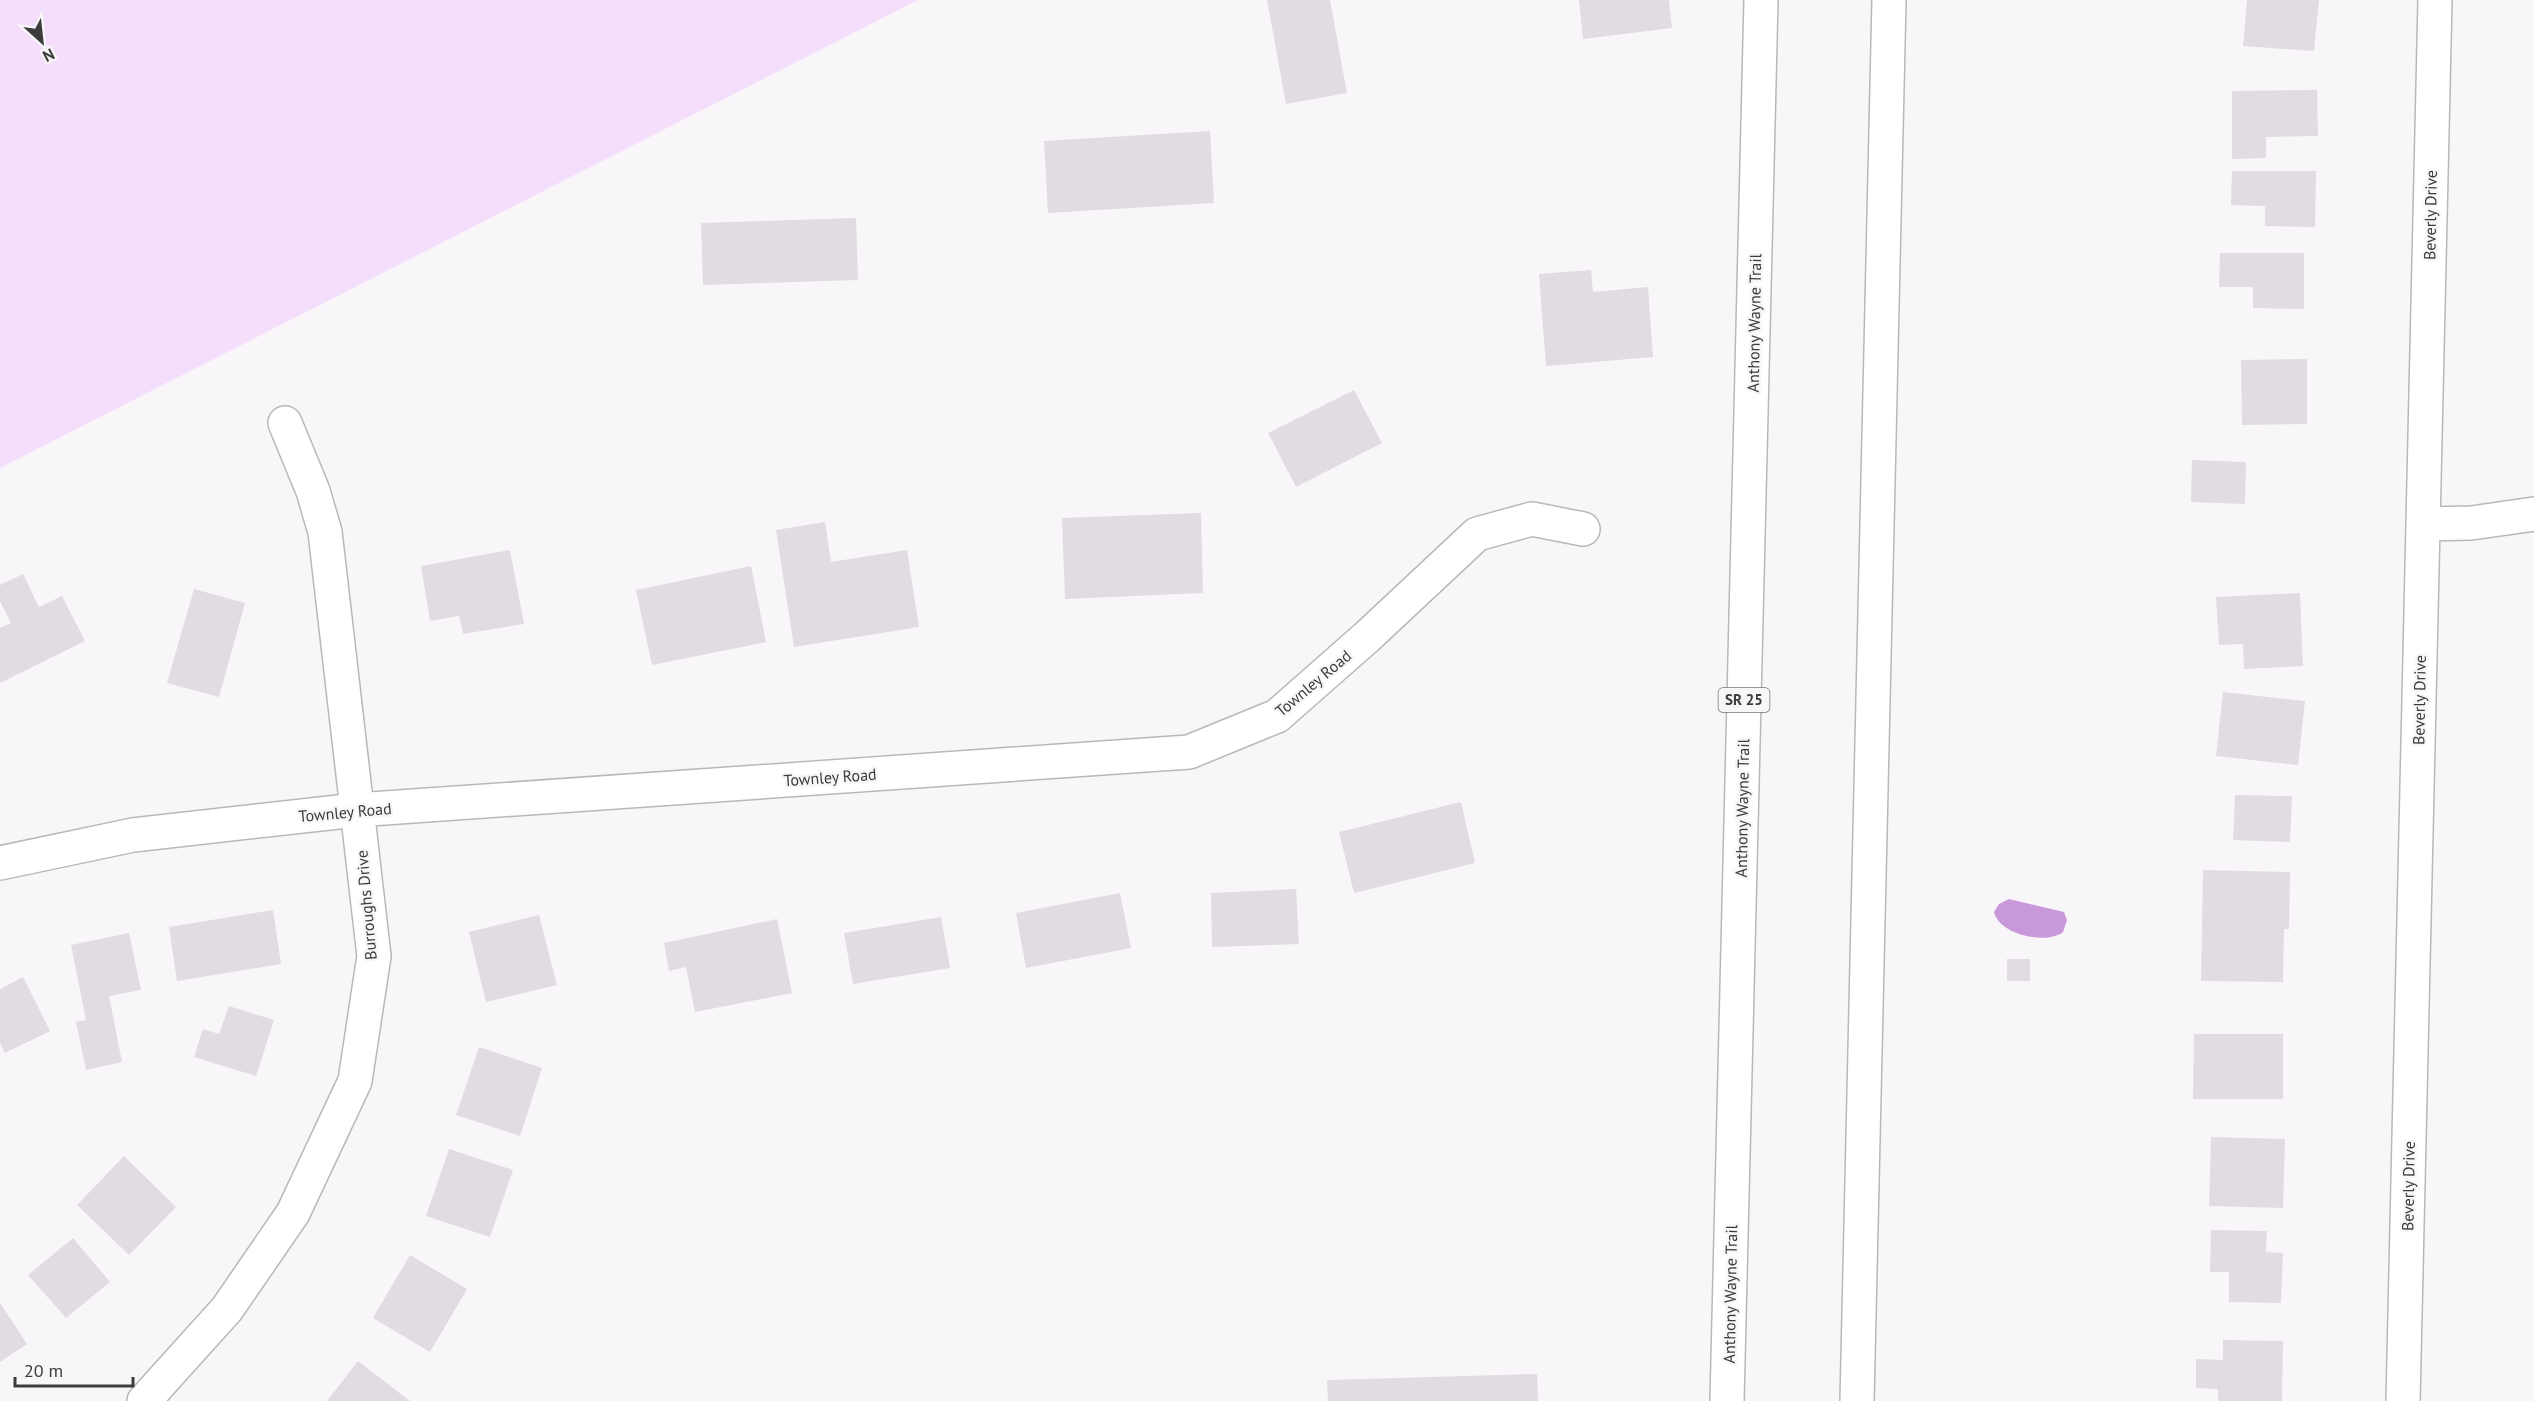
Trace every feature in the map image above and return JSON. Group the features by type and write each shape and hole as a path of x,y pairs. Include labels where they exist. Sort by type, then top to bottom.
{"main road":[{"name":"Anthony Wayne Trail","path":"1727,1401 1761,0"},
{"path":"1857,1401 1889,0"},
{"name":"Beverly Drive","path":"2403,1401 2435,0"},
{"name":"Burroughs Drive","path":"144,1401 226,1309 293,1213 355,1081 374,956 325,532 313,491 285,423"},
{"path":"2423,524 2471,523 2534,513"},
{"name":"Townley Road","path":"0,863 133,835 356,810 1189,752 1277,716 1368,636 1477,534 1532,519 1583,529"}],"shaded area":[{"path":"0,0 918,0 0,468"},
{"path":"2009,899 2064,912 2067,920 2063,932 2046,938 2024,936 2005,927 1994,912 1999,904"}],"building":[{"path":"1267,0 1330,0 1347,93 1286,104"},
{"path":"1579,0 1669,0 1672,28 1583,39"},
{"path":"2247,0 2319,0 2314,51 2243,46"},
{"path":"2317,90 2318,136 2266,137 2266,158 2232,159 2232,91"},
{"path":"1210,131 1214,203 1048,213 1044,141"},
{"path":"2232,171 2316,171 2315,227 2265,226 2265,206 2231,205"},
{"path":"856,218 858,280 703,285 701,223"},
{"path":"2220,253 2304,253 2304,309 2253,308 2253,287 2219,287"},
{"path":"1591,270 1593,292 1648,287 1653,357 1546,366 1539,274"},
{"path":"2307,359 2307,424 2242,425 2241,360"},
{"path":"1354,390 1382,443 1296,487 1268,433"},
{"path":"2192,460 2246,462 2245,504 2191,502"},
{"path":"1201,513 1203,593 1065,599 1062,518"},
{"path":"825,522 831,562 907,550 919,627 794,647 776,530"},
{"path":"510,550 524,624 463,634 459,616 430,621 421,566"},
{"path":"751,566 766,642 652,665 636,590"},
{"path":"23,574 39,607 62,596 85,641 0,683 0,628 11,623 0,601 0,585"},
{"path":"194,589 245,603 219,697 167,683"},
{"path":"2300,593 2303,666 2244,669 2243,644 2219,645 2216,597"},
{"path":"2223,692 2305,701 2298,765 2216,756"},
{"path":"2235,795 2292,796 2290,842 2233,840"},
{"path":"1461,802 1475,863 1354,893 1339,832"},
{"path":"2203,870 2290,872 2289,929 2284,929 2283,982 2201,981"},
{"path":"1296,889 1299,944 1212,947 1211,893"},
{"path":"1120,893 1131,948 1026,968 1016,913"},
{"path":"273,910 281,964 177,981 169,927"},
{"path":"539,915 557,985 486,1002 469,932"},
{"path":"941,917 950,968 853,984 844,933"},
{"path":"777,919 792,993 695,1012 686,967 669,971 664,943"},
{"path":"129,933 141,990 109,996 122,1062 86,1070 76,1022 86,1020 71,945"},
{"path":"2007,959 2030,959 2030,981 2007,981"},
{"path":"23,977 50,1031 5,1053 0,1043 0,989"},
{"path":"229,1006 274,1020 256,1076 194,1057 203,1029 219,1034"},
{"path":"2194,1034 2283,1034 2283,1099 2193,1099"},
{"path":"479,1047 542,1068 520,1136 456,1115"},
{"path":"2211,1137 2285,1139 2283,1208 2209,1206"},
{"path":"449,1149 513,1170 490,1237 426,1216"},
{"path":"124,1156 176,1207 129,1255 77,1205"},
{"path":"2211,1230 2267,1231 2266,1252 2283,1253 2281,1303 2229,1302 2229,1272 2210,1272"},
{"path":"73,1238 110,1282 66,1318 28,1275"},
{"path":"410,1255 467,1289 430,1352 373,1318"},
{"path":"0,1303 27,1344 0,1362"},
{"path":"2223,1340 2283,1341 2282,1401 2218,1401 2218,1389 2196,1388 2196,1359 2223,1360"},
{"path":"358,1361 410,1401 327,1401"},
{"path":"1537,1374 1538,1401 1328,1401 1327,1380"}]}
